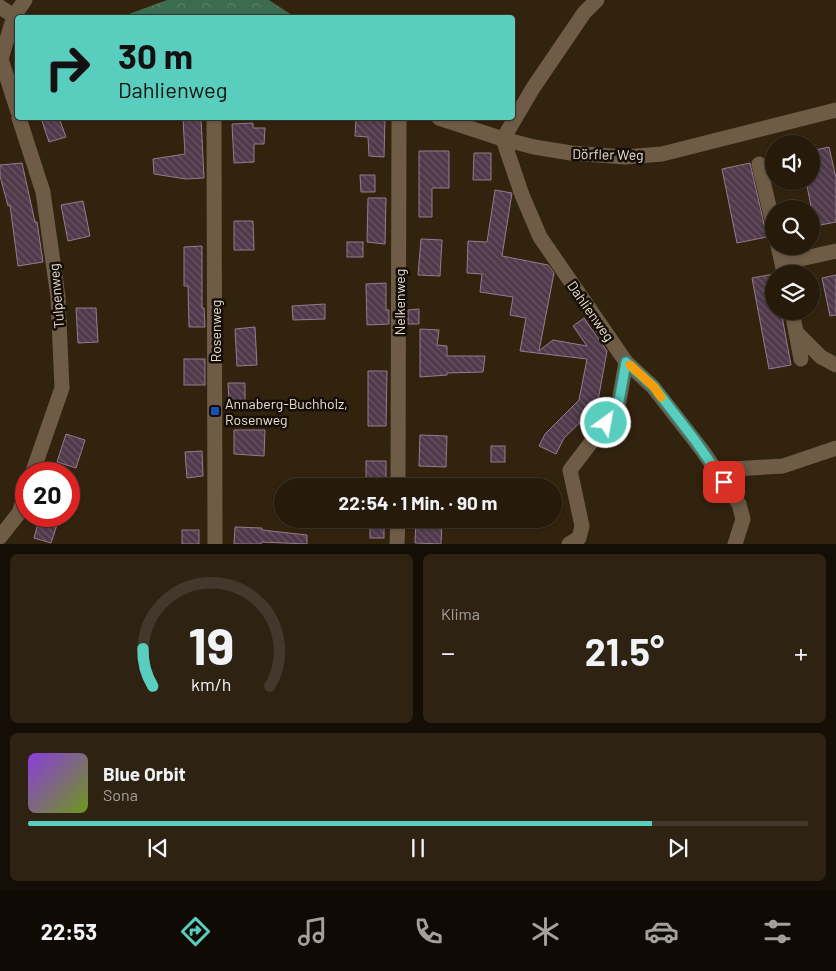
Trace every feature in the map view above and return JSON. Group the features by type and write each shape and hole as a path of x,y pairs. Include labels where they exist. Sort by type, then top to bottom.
{"street":[{"path":"15,101 8,75 1,59 14,16 25,0"},
{"path":"515,119 533,88 584,13 597,0"},
{"path":"0,7 14,16"},
{"name":"Dörfler Weg","path":"445,120 534,148 571,154 634,156 662,154 836,110"},
{"name":"Tulpenweg","path":"20,120 43,192 58,297 62,388 36,462"},
{"name":"Rosenweg","path":"214,120 216,544"},
{"name":"Nelkenweg","path":"398,478 400,120"},
{"path":"503,139 514,120"},
{"name":"Dahlienweg","path":"503,139 522,195 540,237 626,362 654,387 739,504 743,519 735,544"},
{"path":"759,164 767,200"},
{"path":"792,265 836,251"},
{"path":"794,320 800,359"},
{"path":"796,332 821,356 836,365"},
{"path":"569,544 579,538 582,526 570,470 618,407 626,362"},
{"path":"716,470 783,466 836,448"},
{"path":"0,537 15,518"},
{"path":"397,544 398,528"}],"green space":[{"path":"167,0 269,0 292,15 126,15"}],"building":[{"path":"42,120 60,120 66,137 49,142"},
{"path":"183,120 201,120 204,178 186,179 154,174 153,159 185,154"},
{"path":"356,120 385,120 384,157 369,156 368,137 355,136"},
{"path":"253,123 253,128 265,128 264,144 254,144 254,162 234,163 232,124"},
{"path":"829,147 836,178 836,222 820,225 820,200 810,200 808,190 820,190 820,149"},
{"path":"419,151 449,151 449,188 432,188 432,217 419,217"},
{"path":"474,153 491,153 491,180 473,180"},
{"path":"22,163 35,222 37,222 43,262 18,266 10,205 8,206 0,176 0,165"},
{"path":"750,163 765,228 765,237 737,243 722,169"},
{"path":"360,175 375,175 375,192 361,192"},
{"path":"495,190 512,193 502,256 548,265 554,273 539,351 553,340 587,346 573,326 584,318 607,351 597,406 564,438 556,454 539,446 545,434 579,400 587,359 520,351 526,318 510,315 513,297 480,292 482,274 467,273 468,241 487,242"},
{"path":"368,198 386,198 385,244 367,242"},
{"path":"83,201 90,236 68,241 61,205"},
{"path":"234,221 253,221 254,250 234,250"},
{"path":"421,239 442,240 440,276 418,275"},
{"path":"347,242 363,242 363,257 347,257"},
{"path":"202,246 202,308 204,308 205,327 189,327 188,286 184,286 184,247"},
{"path":"836,275 836,315 830,316 822,278"},
{"path":"765,276 765,320 783,320 791,365 769,369 752,278"},
{"path":"386,283 386,310 389,310 389,324 367,325 366,284"},
{"path":"325,304 325,319 293,320 292,306"},
{"path":"76,308 96,308 98,342 78,343"},
{"path":"419,309 419,324 408,324 408,310"},
{"path":"255,327 257,365 237,366 235,329"},
{"path":"420,329 439,330 437,345 447,346 447,356 485,356 483,372 447,373 447,375 420,377"},
{"path":"184,359 205,359 205,385 184,385"},
{"path":"368,371 387,371 386,426 368,426"},
{"path":"228,383 245,383 245,402 229,402"},
{"path":"234,430 265,430 264,456 234,454"},
{"path":"66,434 85,440 78,462 57,462"},
{"path":"420,435 447,436 446,467 419,466"},
{"path":"491,446 505,446 505,462 491,462"},
{"path":"202,451 203,476 187,478 185,452"},
{"path":"366,461 386,461 386,478 366,478"},
{"path":"37,527 56,527 51,543 34,538"},
{"path":"235,527 262,528 262,530 307,535 307,544 261,542 261,544 234,544"},
{"path":"370,528 384,528 384,538 370,538"},
{"path":"416,528 442,528 441,544 415,543"},
{"path":"182,530 199,530 199,544 182,544"}],"slow traffic":[{"path":"630,365 654,387 661,397"}],"place":[{"name":"Annaberg-Buchholz, Rosenweg","path":"215,411"}],"route":[{"path":"606,423 618,407 626,362 654,387 724,482"}]}
